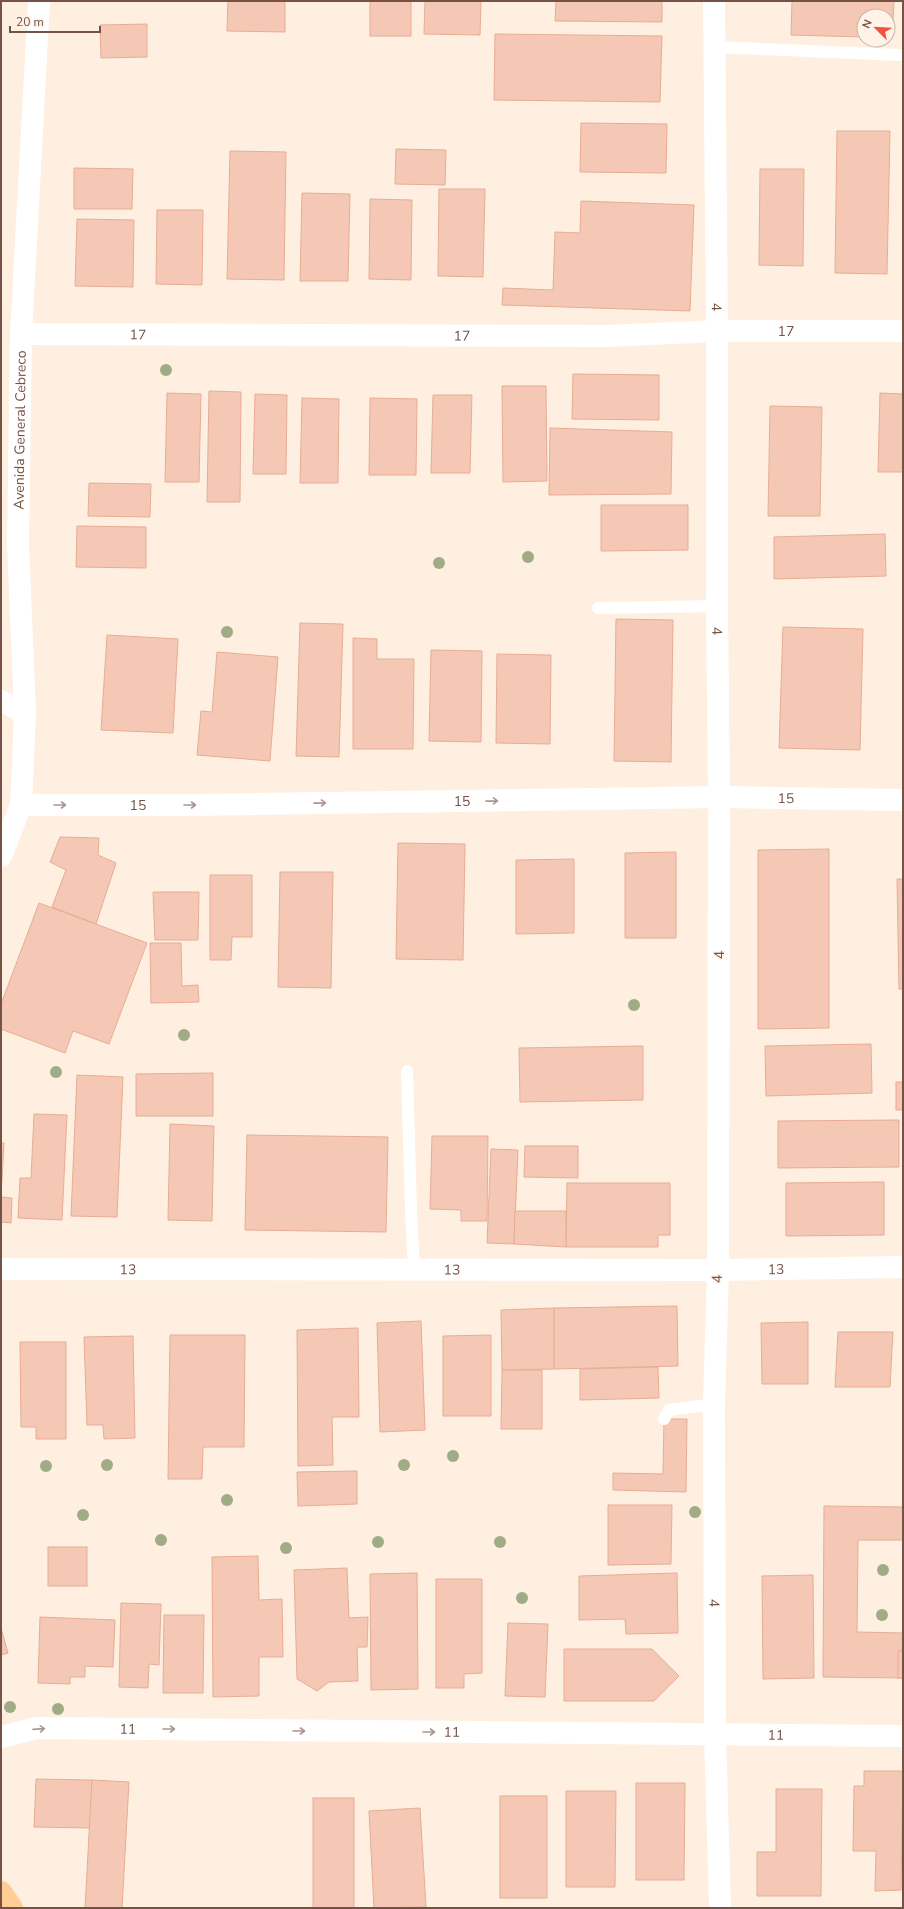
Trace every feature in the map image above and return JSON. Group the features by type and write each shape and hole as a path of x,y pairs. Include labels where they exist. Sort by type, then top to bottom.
{"main road":[{"path":"1,1892 12,1908"}],"street":[{"name":"Avenida General Cebreco","path":"1,856 21,806 25,713 18,544 21,334 39,1"},
{"name":"4","path":"714,1 717,331 717,606 720,797 718,1270 714,1404 715,1734 720,1908"},
{"name":"17","path":"21,334 606,336 717,331 903,332"},
{"path":"1,701 25,713"},
{"name":"15","path":"21,806 195,805 720,797 903,800"},
{"name":"13","path":"1,1269 414,1268 718,1270 903,1267"},
{"name":"11","path":"1,1737 36,1728 903,1736"}],"lane":[{"path":"715,47 899,55"},
{"path":"598,608 717,606"},
{"path":"407,1071 414,1268"},
{"path":"664,1419 669,1410 714,1404"}],"building":[{"path":"228,1 285,1 285,32 227,31"},
{"path":"370,1 411,1 411,36 370,36"},
{"path":"425,1 481,1 480,35 424,34"},
{"path":"556,1 662,1 662,22 555,21"},
{"path":"792,1 894,1 894,8 856,8 856,37 791,35"},
{"path":"147,24 147,57 101,58 100,25"},
{"path":"495,34 662,36 660,102 494,100"},
{"path":"581,123 667,124 666,173 580,172"},
{"path":"837,131 890,131 887,274 835,273"},
{"path":"396,149 446,150 445,185 395,184"},
{"path":"230,151 286,152 284,280 227,279"},
{"path":"74,168 133,169 132,209 74,209"},
{"path":"760,169 804,169 803,266 759,265"},
{"path":"439,189 485,189 483,277 438,276"},
{"path":"302,193 350,194 348,281 300,281"},
{"path":"370,199 412,200 411,280 369,279"},
{"path":"581,201 694,205 690,311 502,305 503,288 553,290 555,232 580,233"},
{"path":"157,210 203,210 202,285 156,284"},
{"path":"77,219 134,220 133,287 75,286"},
{"path":"573,374 659,375 659,420 572,419"},
{"path":"502,386 546,386 547,481 503,482"},
{"path":"209,391 241,392 240,502 207,502"},
{"path":"167,393 201,394 199,482 165,482"},
{"path":"880,393 903,394 903,472 878,472"},
{"path":"255,394 287,395 286,474 253,474"},
{"path":"433,395 472,395 470,473 431,473"},
{"path":"302,398 339,399 338,483 300,483"},
{"path":"370,398 417,399 416,475 369,475"},
{"path":"770,406 822,407 820,516 768,516"},
{"path":"550,428 672,432 671,494 549,495"},
{"path":"89,483 151,484 150,517 88,516"},
{"path":"601,505 688,505 688,550 601,551"},
{"path":"77,526 146,527 146,568 76,567"},
{"path":"885,534 886,576 774,579 774,537"},
{"path":"616,619 673,620 671,762 614,761"},
{"path":"300,623 343,624 339,757 296,756"},
{"path":"783,627 863,629 860,750 779,748"},
{"path":"107,635 178,639 173,733 101,730"},
{"path":"353,638 377,639 377,659 414,659 413,749 353,749"},
{"path":"431,650 482,651 481,742 429,741"},
{"path":"217,652 278,657 270,761 197,755 201,711 212,712"},
{"path":"497,654 551,655 550,744 496,743"},
{"path":"60,837 99,838 98,855 116,863 96,924 52,907 66,870 50,862"},
{"path":"398,843 465,844 463,960 396,959"},
{"path":"829,849 829,1028 758,1029 758,850"},
{"path":"676,852 676,938 625,938 625,853"},
{"path":"574,859 574,933 516,934 516,860"},
{"path":"280,872 333,872 331,988 278,987"},
{"path":"210,875 252,875 252,937 232,937 231,960 210,960"},
{"path":"897,879 903,879 903,989 899,989"},
{"path":"153,892 199,892 198,940 155,940"},
{"path":"39,903 147,943 109,1044 73,1031 65,1053 1,1029 1,1004"},
{"path":"150,943 181,943 182,986 198,985 199,1002 151,1003"},
{"path":"871,1044 872,1093 766,1096 765,1046"},
{"path":"643,1046 643,1100 520,1102 519,1048"},
{"path":"213,1073 213,1116 136,1116 136,1074"},
{"path":"77,1075 123,1077 117,1217 71,1216"},
{"path":"896,1082 903,1082 903,1110 896,1110"},
{"path":"34,1114 67,1115 62,1220 18,1218 20,1178 31,1178"},
{"path":"899,1120 899,1167 778,1168 778,1121"},
{"path":"170,1124 214,1126 212,1221 168,1220"},
{"path":"247,1135 388,1137 386,1232 245,1230"},
{"path":"432,1136 488,1136 487,1221 461,1221 461,1210 430,1209"},
{"path":"1,1143 4,1143 1,1197"},
{"path":"525,1146 578,1146 578,1178 524,1177"},
{"path":"491,1149 518,1150 514,1244 487,1243"},
{"path":"884,1182 884,1235 786,1236 786,1183"},
{"path":"567,1183 670,1183 670,1235 658,1235 658,1247 566,1247"},
{"path":"1,1197 12,1198 11,1223 1,1222"},
{"path":"515,1211 566,1211 566,1247 514,1244"},
{"path":"677,1306 678,1366 554,1369 554,1308"},
{"path":"554,1308 554,1369 502,1370 501,1310"},
{"path":"421,1321 425,1430 380,1432 377,1323"},
{"path":"808,1322 808,1384 762,1384 761,1323"},
{"path":"358,1328 359,1417 332,1417 333,1465 298,1466 297,1330"},
{"path":"838,1332 893,1332 890,1387 835,1387"},
{"path":"170,1335 245,1335 244,1447 203,1447 202,1479 168,1479"},
{"path":"491,1335 491,1416 443,1416 443,1336"},
{"path":"133,1336 135,1438 104,1439 103,1425 87,1425 84,1337"},
{"path":"20,1342 66,1342 66,1439 36,1439 36,1427 21,1427"},
{"path":"658,1367 659,1398 580,1400 580,1369"},
{"path":"502,1370 542,1370 542,1429 501,1429"},
{"path":"664,1419 687,1419 686,1492 613,1490 613,1473 663,1474"},
{"path":"357,1471 357,1504 298,1506 297,1472"},
{"path":"608,1505 672,1505 671,1564 608,1565"},
{"path":"824,1506 903,1507 903,1540 858,1540 857,1632 903,1633 903,1678 823,1677"},
{"path":"48,1547 87,1547 87,1586 48,1586"},
{"path":"258,1556 259,1600 282,1599 283,1657 259,1657 259,1696 213,1697 212,1557"},
{"path":"347,1568 349,1618 368,1617 367,1647 357,1647 358,1681 329,1682 317,1691 297,1679 294,1570"},
{"path":"417,1573 418,1689 371,1690 370,1574"},
{"path":"677,1573 678,1633 626,1634 625,1619 579,1620 579,1576"},
{"path":"813,1575 814,1678 763,1679 762,1576"},
{"path":"436,1579 482,1579 482,1673 464,1674 464,1688 436,1688"},
{"path":"121,1603 161,1604 159,1665 149,1664 148,1688 119,1687"},
{"path":"164,1615 204,1615 203,1693 163,1693"},
{"path":"40,1617 115,1620 113,1667 85,1666 85,1677 70,1677 70,1684 38,1683"},
{"path":"508,1623 548,1624 545,1697 505,1696"},
{"path":"1,1628 8,1653 1,1655"},
{"path":"564,1649 652,1649 679,1676 654,1701 564,1701"},
{"path":"898,1651 903,1651 903,1678 898,1678"},
{"path":"864,1771 903,1771 901,1890 875,1891 876,1851 853,1851 854,1786 864,1786"},
{"path":"36,1779 92,1780 91,1828 34,1827"},
{"path":"92,1780 129,1782 122,1908 85,1908"},
{"path":"636,1783 685,1783 684,1880 636,1880"},
{"path":"776,1789 822,1789 821,1896 757,1896 757,1852 776,1852"},
{"path":"566,1791 616,1791 615,1887 566,1887"},
{"path":"500,1796 547,1796 547,1898 500,1898"},
{"path":"313,1798 354,1798 354,1908 313,1908"},
{"path":"420,1808 426,1907 374,1908 369,1811"}]}
